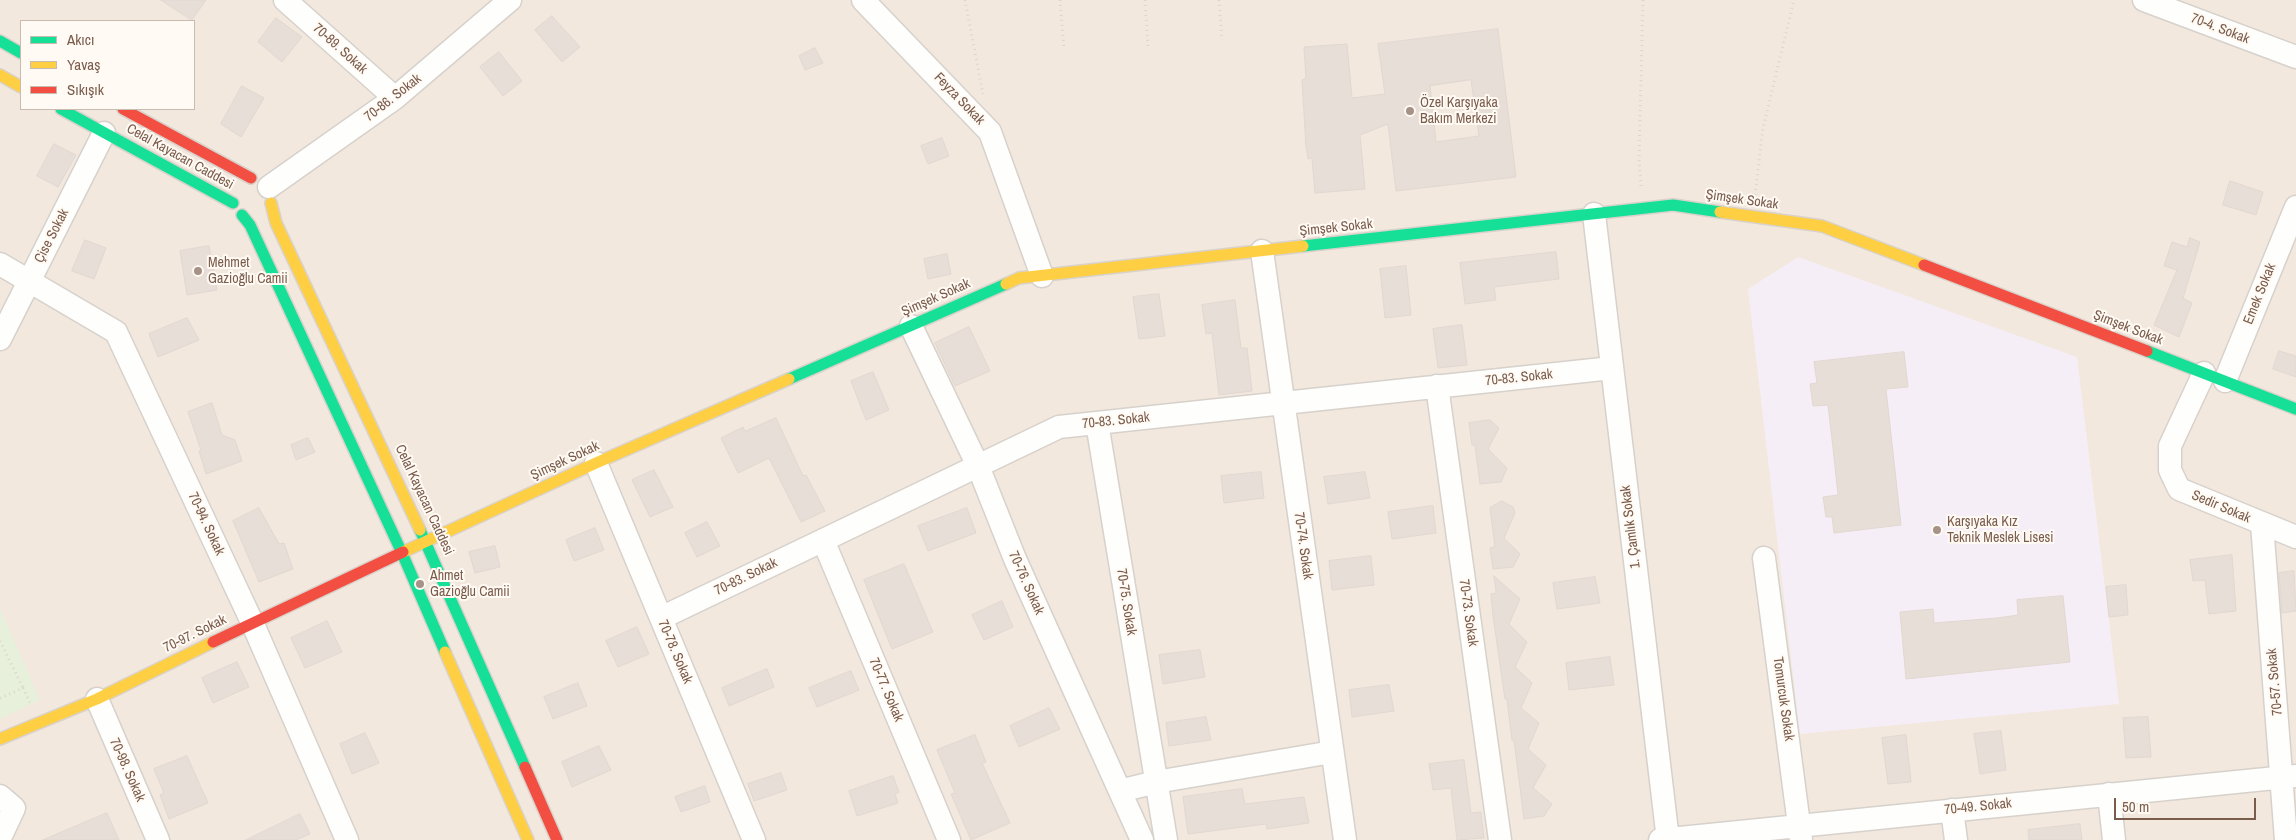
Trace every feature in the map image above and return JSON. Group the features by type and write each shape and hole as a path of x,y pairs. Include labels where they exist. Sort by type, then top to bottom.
{"street":[{"name":"70-86. Sokak","path":"264,189 395,98 510,0"},
{"name":"Feyza Sokak","path":"863,0 990,132 1042,276"},
{"name":"70-4. Sokak","path":"2144,0 2296,57"},
{"name":"70-89. Sokak","path":"289,1 395,98"},
{"path":"0,42 20,52"},
{"path":"0,75 20,86"},
{"name":"Celal Kayacan Caddesi","path":"63,110 233,203"},
{"name":"Celal Kayacan Caddesi","path":"125,110 246,176 264,189 276,223 337,347 427,542 557,840"},
{"name":"Çise Sokak","path":"0,340 104,132"},
{"path":"242,215 260,216 264,189 236,186 233,203 242,215 250,225 402,553 528,840"},
{"name":"Şimşek Sokak","path":"402,553 596,463 1019,278 1673,205 1822,226 2296,409"},
{"name":"Emek Sokak","path":"2225,381 2291,232 2296,207"},
{"name":"1. Çamlık Sokak","path":"1594,214 1665,840"},
{"name":"70-74. Sokak","path":"1262,251 1345,840"},
{"name":"70-94. Sokak","path":"0,264 116,332 252,622 347,840"},
{"name":"70-76. Sokak","path":"911,326 978,466 1015,559 1142,840"},
{"name":"70-83. Sokak","path":"661,618 1060,426 1612,368"},
{"name":"Sedir Sokak","path":"2204,373 2170,446 2170,470 2178,489 2296,537"},
{"name":"70-73. Sokak","path":"1437,386 1500,840"},
{"name":"70-75. Sokak","path":"1097,423 1166,840"},
{"name":"70-78. Sokak","path":"596,463 754,840"},
{"name":"70-57. Sokak","path":"2262,524 2289,776 2286,840"},
{"name":"70-77. Sokak","path":"823,540 949,840"},
{"name":"70-97. Sokak","path":"0,739 96,699 252,622 402,553"},
{"name":"Tomurcuk Sokak","path":"1764,558 1800,833"},
{"name":"70-98. Sokak","path":"96,699 158,840"},
{"path":"1120,791 1156,782 1332,752"},
{"name":"70-49. Sokak","path":"1665,840 1800,833 1952,810 2289,776"},
{"path":"2109,794 2114,840"},
{"path":"0,796 14,808 0,838"},
{"path":"1952,810 1956,840"}],"path":[{"path":"965,0 990,132"},
{"path":"1060,0 1064,48"},
{"path":"1145,0 1148,46"},
{"path":"1219,0 1222,40"},
{"path":"1642,209 1639,160 1644,0"},
{"path":"1754,216 1763,128 1794,0"},
{"path":"0,641 41,721"},
{"path":"0,698 23,688"}],"shaded area":[{"path":"0,0 2296,0 2296,840 0,840"},
{"name":"Karşıyaka Kız Teknik Meslek Lisesi","path":"1798,257 2077,357 2119,704 1800,734 1748,289"}],"green space":[{"path":"0,608 40,700 0,719"}],"building":[{"path":"161,0 206,0 192,20"},
{"path":"552,16 580,47 562,62 535,30"},
{"path":"276,18 302,37 282,62 258,42"},
{"name":"Özel Karşıyaka Bakım Merkezi","path":"1498,29 1516,177 1396,191 1388,124 1360,135 1365,189 1315,193 1312,158 1308,159 1306,146 1302,80 1306,78 1304,47 1347,44 1352,98 1385,94 1378,44","holes":["1471,80 1479,136 1436,142 1430,86"]},
{"path":"815,48 823,63 805,70 799,56"},
{"path":"499,52 522,81 503,96 480,67"},
{"path":"242,86 264,98 241,137 221,124"},
{"path":"942,138 949,156 928,164 921,146"},
{"path":"54,144 76,155 58,187 37,176"},
{"path":"2230,181 2263,192 2256,215 2223,205"},
{"path":"2190,238 2200,242 2183,298 2192,303 2179,337 2154,325 2177,270 2164,266 2172,242 2187,247"},
{"path":"85,240 106,248 94,279 72,271"},
{"name":"Mehmet Gazioğlu Camii","path":"209,246 217,290 187,295 180,251"},
{"path":"1556,252 1559,279 1494,287 1496,300 1465,304 1460,263"},
{"path":"947,254 951,274 928,279 924,259"},
{"path":"1406,266 1411,315 1385,318 1380,269"},
{"path":"1159,294 1165,336 1139,339 1133,297"},
{"path":"1235,300 1241,348 1247,348 1252,391 1219,395 1212,333 1206,334 1202,305"},
{"path":"187,318 199,340 158,357 149,334"},
{"path":"1462,325 1467,365 1438,368 1433,329"},
{"path":"969,327 990,371 955,386 935,343"},
{"path":"2279,351 2296,356 2296,377 2273,369"},
{"path":"1904,352 1908,387 1886,389 1901,525 1834,533 1832,517 1826,517 1823,497 1838,495 1828,405 1813,406 1810,384 1817,383 1814,362"},
{"path":"873,372 889,410 866,420 851,381"},
{"path":"212,403 222,435 235,440 242,461 206,474 199,451 201,450 188,412"},
{"path":"776,418 803,476 806,475 825,511 801,522 769,458 738,473 721,438 743,427 745,431"},
{"path":"1490,420 1499,428 1488,449 1507,468 1501,482 1480,484 1475,445 1472,445 1469,423"},
{"path":"308,438 315,452 296,460 291,445"},
{"path":"654,470 673,507 650,517 632,480"},
{"path":"1261,472 1264,498 1224,503 1221,476"},
{"path":"1365,472 1370,498 1328,504 1324,477"},
{"path":"1502,501 1513,507 1515,513 1504,538 1520,554 1513,567 1493,569 1490,548 1495,547 1490,508"},
{"path":"1433,506 1436,533 1392,539 1388,512"},
{"path":"259,508 279,544 284,543 293,569 259,582 233,521"},
{"path":"967,508 976,533 928,551 918,526"},
{"path":"707,522 720,546 697,557 685,533"},
{"path":"595,528 604,550 574,561 566,540"},
{"path":"495,546 500,567 475,573 469,552"},
{"path":"2232,555 2236,611 2209,614 2205,580 2193,581 2190,560"},
{"path":"1371,556 1374,585 1332,590 1329,561"},
{"path":"904,564 933,632 892,649 864,580"},
{"path":"2294,571 2296,611 2282,613 2279,573"},
{"path":"1494,576 1520,599 1509,624 1527,642 1515,667 1532,683 1521,708 1539,723 1528,749 1546,765 1533,788 1552,804 1544,816 1524,819 1514,740 1512,740 1507,699 1505,699 1493,616 1491,594 1496,593"},
{"path":"1595,577 1600,603 1557,609 1553,583"},
{"path":"2126,585 2128,615 2109,617 2106,587"},
{"path":"2063,596 2070,662 1906,679 1900,612 1933,609 1934,623 1997,618 2018,615 2017,600"},
{"path":"1002,601 1013,627 984,640 972,615"},
{"path":"327,621 342,652 305,668 291,638"},
{"path":"637,627 649,654 618,667 606,641"},
{"path":"1200,650 1205,677 1163,684 1159,655"},
{"path":"1610,657 1614,685 1569,690 1566,663"},
{"path":"237,662 249,687 213,703 202,678"},
{"path":"767,669 774,687 729,706 722,688"},
{"path":"851,671 859,690 817,707 809,688"},
{"path":"578,683 587,706 553,719 544,697"},
{"path":"1389,685 1394,711 1352,717 1349,690"},
{"path":"1049,708 1060,729 1019,747 1010,726"},
{"path":"1206,717 1211,740 1169,746 1166,723"},
{"path":"2148,717 2151,757 2126,758 2123,718"},
{"path":"2001,731 2006,770 1980,774 1974,734"},
{"path":"365,733 379,763 352,774 340,744"},
{"path":"975,735 986,762 982,763 1010,823 971,840 951,794 955,793 937,750"},
{"path":"1906,735 1911,782 1888,784 1882,738"},
{"path":"599,746 611,770 572,787 562,762"},
{"path":"187,756 208,803 169,819 160,795 164,793 154,769"},
{"path":"1464,760 1471,813 1481,812 1484,838 1457,840 1451,788 1433,790 1429,764"},
{"path":"781,773 787,790 754,801 748,784"},
{"path":"893,776 899,792 895,794 898,803 857,816 849,791"},
{"path":"705,786 710,802 681,812 675,797"},
{"path":"1242,789 1245,804 1304,797 1309,823 1267,829 1266,824 1188,834 1183,797"},
{"path":"107,813 119,840 43,840"},
{"path":"300,814 310,834 296,840 246,840"},
{"path":"2080,824 2082,840 2029,840 2028,830"}],"traffic: fast":[{"path":"0,41 20,52"},
{"path":"63,110 233,203"},
{"path":"1303,246 1673,205 1720,212"},
{"path":"242,215 250,225 402,553 445,652"},
{"path":"789,379 1006,284"},
{"path":"2147,351 2296,409"},
{"path":"420,530 525,767"}],"traffic: slow":[{"path":"0,75 20,86"},
{"path":"271,203 276,223 420,530"},
{"path":"1720,212 1822,226 1924,265"},
{"path":"1006,284 1019,278 1303,246"},
{"path":"403,552 596,463 789,379"},
{"path":"0,739 97,699 213,642"},
{"path":"445,652 528,840"}],"traffic: jam":[{"path":"125,110 251,178"},
{"path":"1924,265 2147,351"},
{"path":"213,642 403,552"},
{"path":"525,767 557,840"}],"place":[{"name":"Özel Karşıyaka Bakım Merkezi","path":"1410,111"},
{"name":"Mehmet Gazioğlu Camii","path":"198,271"},
{"name":"Karşıyaka Kız Teknik Meslek Lisesi","path":"1937,530"},
{"name":"Ahmet Gazioğlu Camii","path":"420,584"}]}
